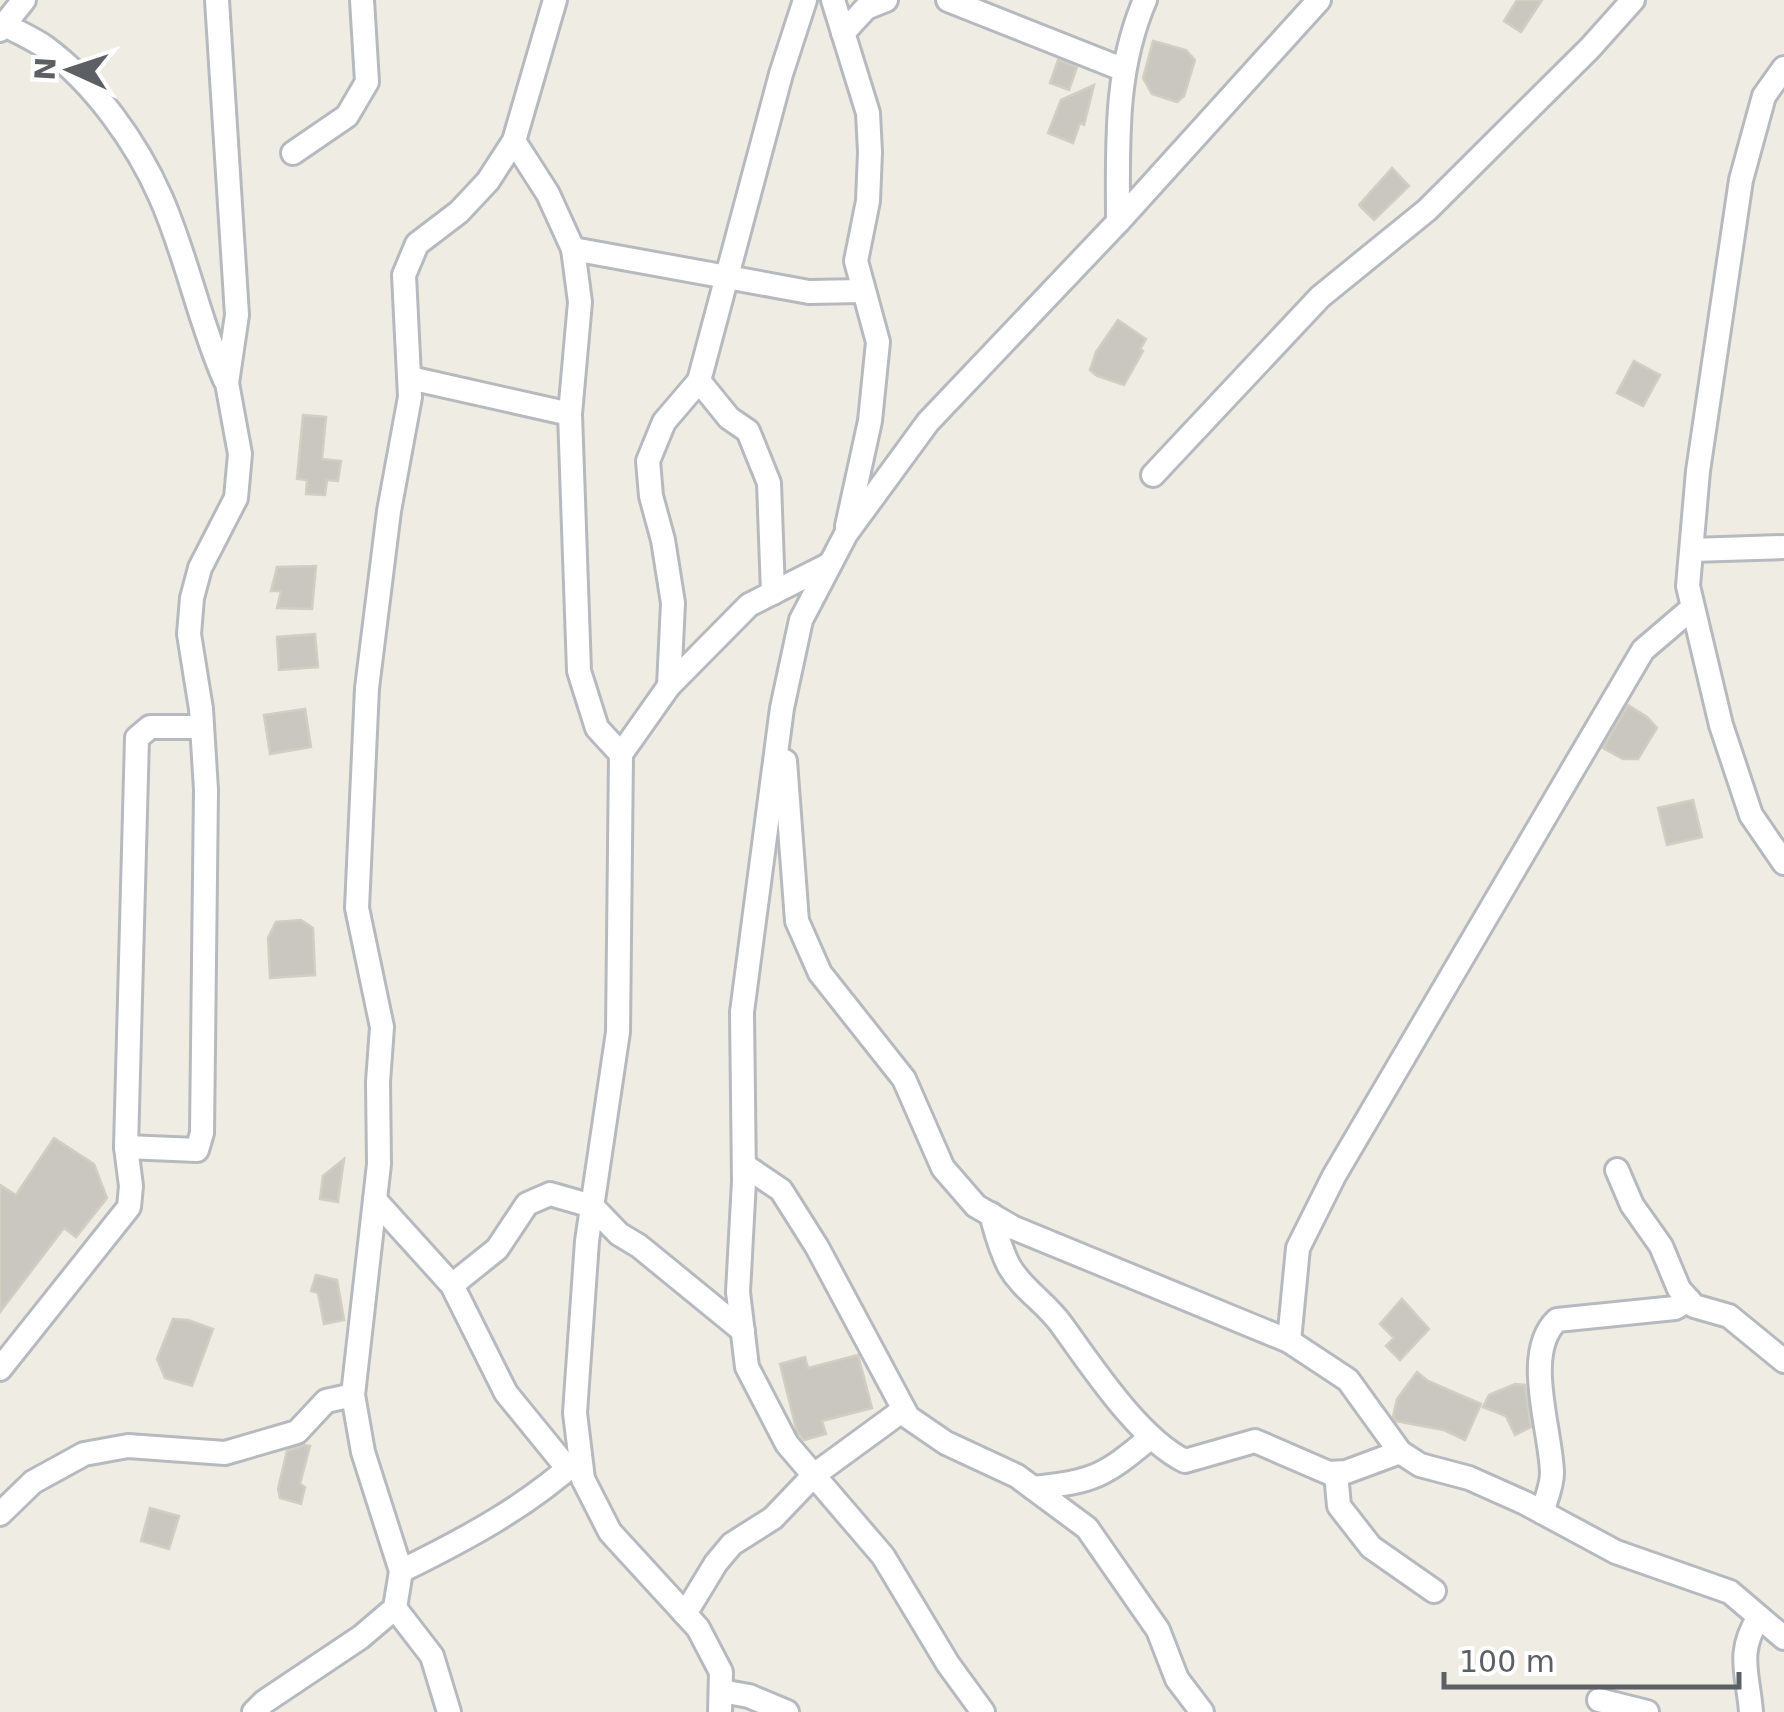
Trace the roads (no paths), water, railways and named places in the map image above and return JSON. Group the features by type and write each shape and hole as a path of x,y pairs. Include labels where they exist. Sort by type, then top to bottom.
{"street":[{"path":"24,0 2,27 44,46 74,73 121,130 161,197 208,340 227,383 240,454 236,498 200,568 192,598 190,634 206,790 202,1133 197,1150 126,1147"},
{"path":"217,0 237,314 227,383"},
{"path":"293,152 347,116 367,82 362,0"},
{"path":"254,1712 361,1637 395,1608 402,1571 363,1452 353,1395 379,1164 382,1027 356,908 367,688 390,511 410,397 404,275 416,244 458,212 488,181 514,141 556,0"},
{"path":"669,686 673,604 664,540 651,496 648,461 664,422 700,380 781,74 805,0"},
{"path":"833,0 868,112 868,201 856,261 878,342 870,421 846,534"},
{"path":"843,33 866,8 886,0"},
{"path":"950,0 1122,68"},
{"path":"1118,222 1122,68 1145,0"},
{"path":"983,1712 948,1664 884,1556 787,1444 748,1367 738,1292 744,1165 742,1012 782,708 801,620 846,534 928,422 1118,222 1319,0"},
{"path":"1153,476 1320,297 1428,210 1633,0"},
{"path":"1784,68 1764,96 1740,180 1698,471 1688,586 1720,724 1750,816 1784,864"},
{"path":"514,141 548,194 573,249 580,302 570,414 579,671 597,728 621,754"},
{"path":"573,249 809,292 863,291"},
{"path":"410,378 570,414"},
{"path":"700,380 729,418 748,431 769,482 773,593"},
{"path":"1692,550 1784,548"},
{"path":"402,1571 480,1533 543,1491 574,1463 592,1206 618,1032 621,754 669,686 748,605 830,564"},
{"path":"1290,1341 1298,1248 1334,1176 1643,650 1691,609"},
{"path":"782,708 790,867 797,921 820,974 904,1078 943,1168 976,1206 1014,1228 1290,1341 1348,1380 1400,1452 1420,1465 1469,1478 1616,1552 1730,1592 1784,1638"},
{"path":"0,1369 129,1208 131,1186 126,1147 138,738 150,727 202,726"},
{"path":"744,1165 781,1190 817,1247 908,1417 946,1443 1017,1476 1087,1528 1158,1630 1177,1678 1202,1712"},
{"path":"1617,1170 1632,1206 1661,1246 1678,1289 1694,1306 1729,1316 1784,1362"},
{"path":"452,1285 497,1249 527,1204 550,1194 592,1206 618,1234 743,1331"},
{"path":"375,1200 452,1285 506,1393 574,1463 610,1532 698,1628 721,1672 720,1701 749,1696 786,1712"},
{"path":"991,1214 999,1243 1021,1284 1059,1321 1098,1377 1151,1437 1185,1461 1255,1442 1336,1473 1368,1466 1400,1452"},
{"path":"1542,1512 1552,1479 1538,1352 1548,1328 1557,1320 1675,1308 1688,1300"},
{"path":"0,1514 33,1482 84,1454 128,1446 224,1452 297,1432 326,1401 353,1395"},
{"path":"685,1614 716,1562 732,1544 773,1518 814,1475 903,1410"},
{"path":"1033,1488 1088,1482 1106,1473 1151,1437"},
{"path":"1336,1473 1338,1506 1372,1547 1434,1591"},
{"path":"395,1608 432,1656 449,1712"},
{"path":"1752,1712 1745,1644 1759,1617"},
{"path":"1599,1700 1647,1712"}]}
